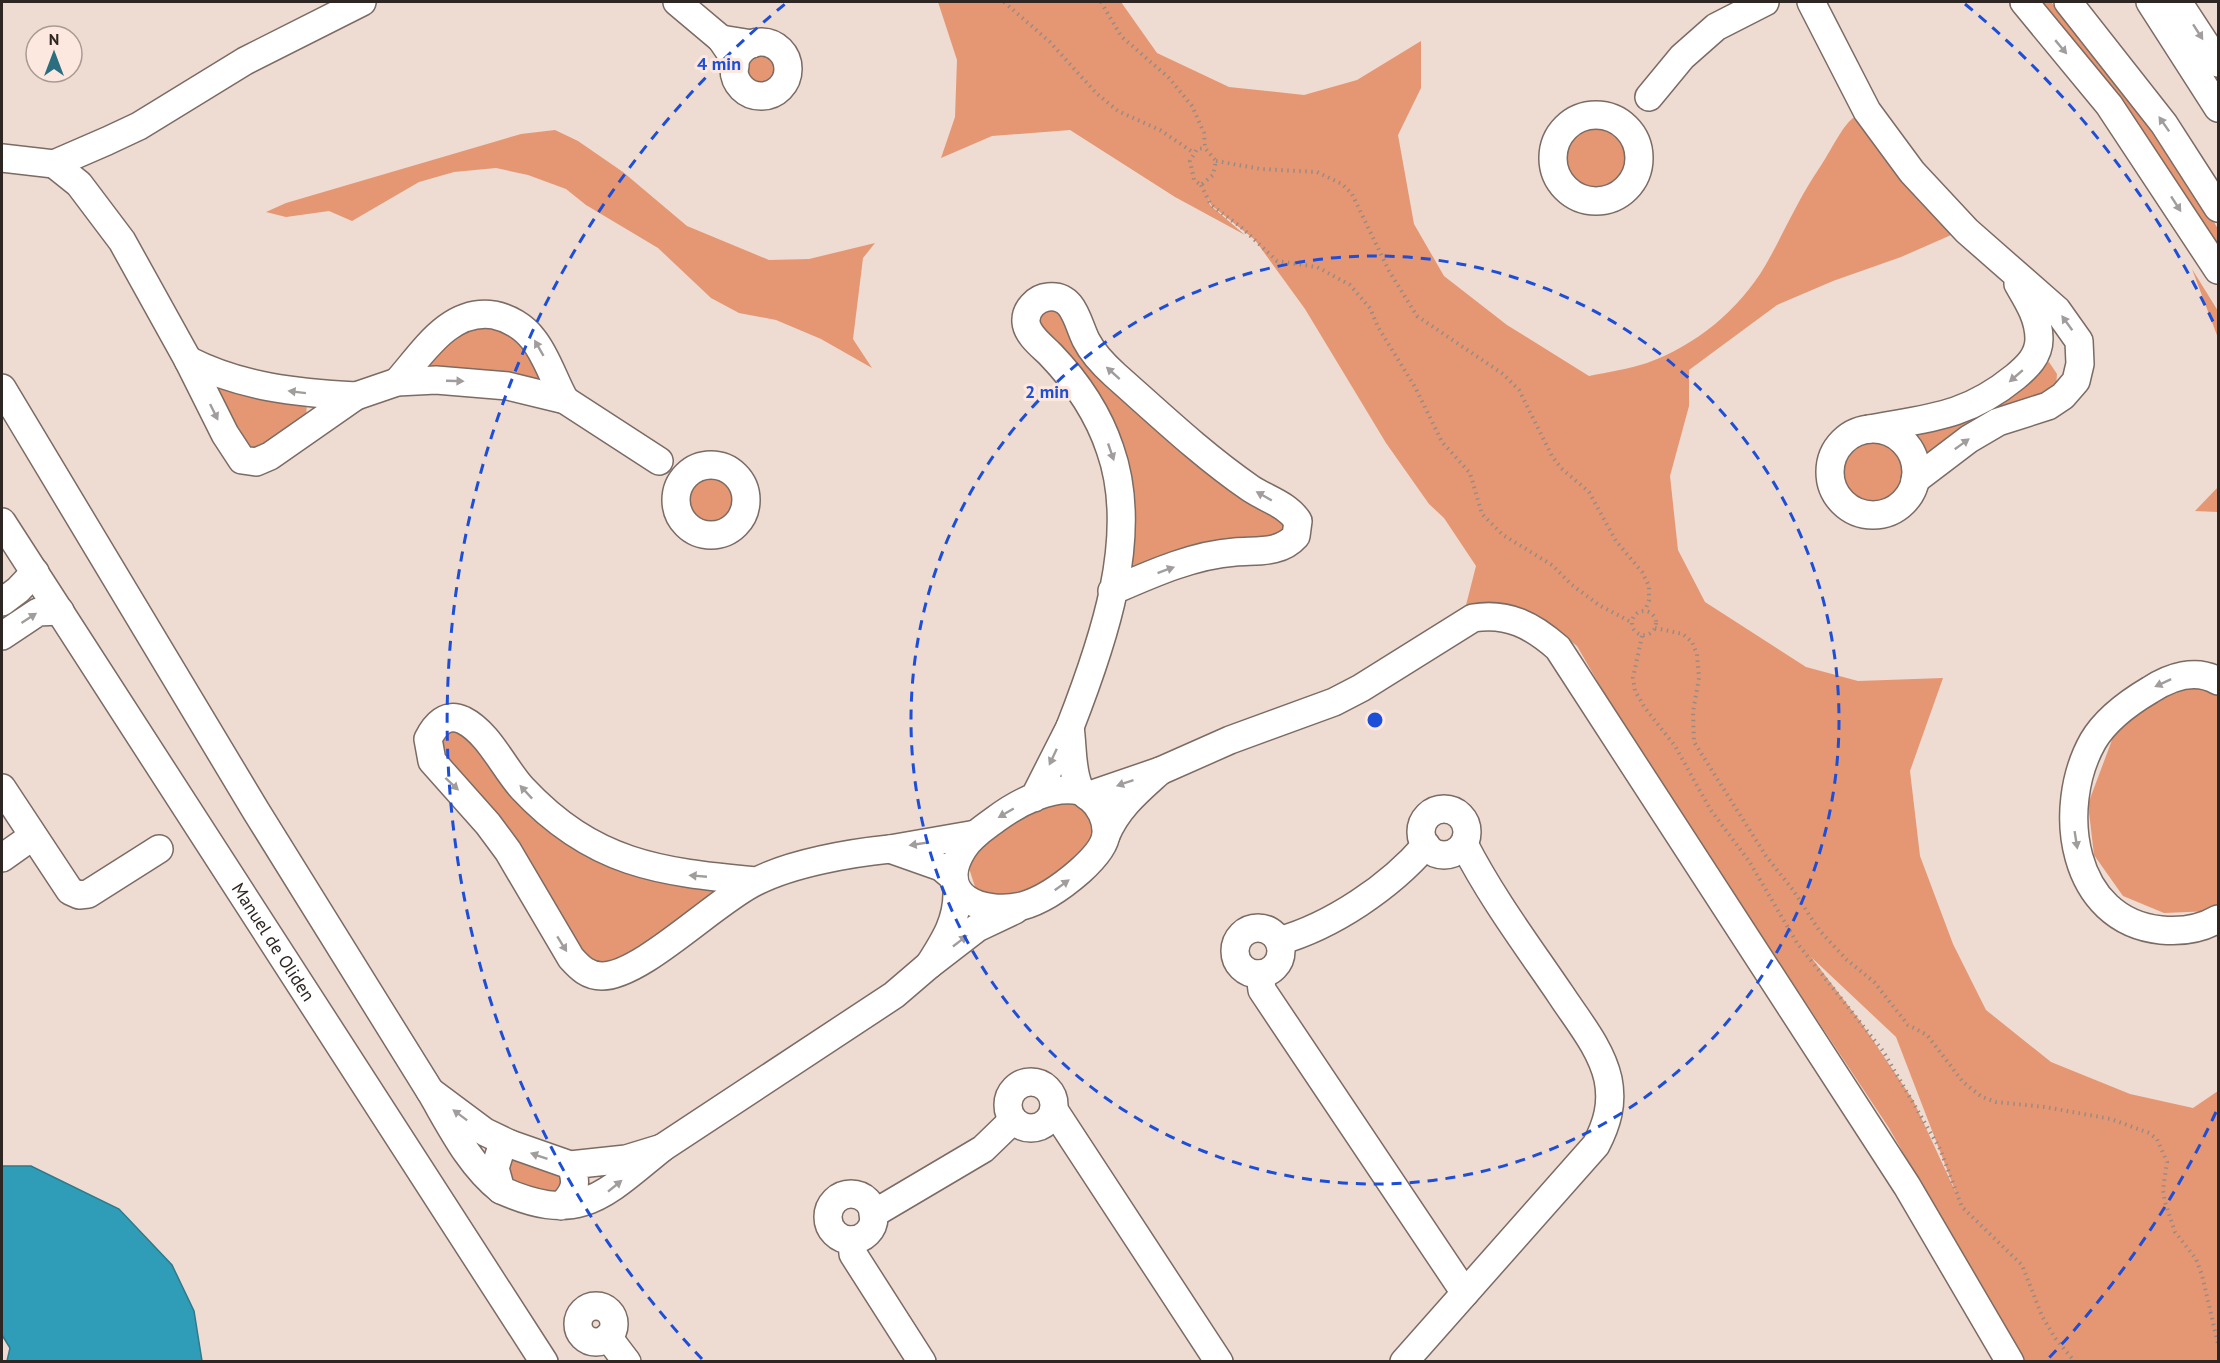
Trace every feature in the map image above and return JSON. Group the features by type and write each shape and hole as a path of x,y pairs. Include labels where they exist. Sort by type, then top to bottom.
{"street":[{"path":"2,158 54,164 139,126 245,61 362,2"},
{"path":"677,2 721,39 735,66 739,84 745,91 763,96 779,89 788,73 784,56 770,44 752,44 721,39"},
{"path":"1603,116 1624,126 1637,146 1640,160 1636,175 1628,188 1616,197 1602,201 1587,201 1573,196 1562,186 1555,173 1552,158 1555,144 1563,131 1574,121 1588,116 1603,116 1621,112 1649,97 1682,57 1716,27 1766,2"},
{"path":"1811,2 1862,103 1886,138 1936,199 2010,270 2057,310 2079,341 2080,364 2076,381 2063,396 2049,406 1998,422 1969,439 1915,480 1905,499 1888,512 1873,515 1859,512 1846,505 1836,494 1831,481 1830,466 1834,452 1843,440 1855,432 1927,420 1974,405 2004,386 2033,360 2039,341 2038,327 2032,308 2010,270"},
{"path":"2024,2 2109,105 2218,270"},
{"path":"2068,2 2164,124 2218,208"},
{"path":"2150,2 2218,108"},
{"path":"2178,2 2218,63"},
{"path":"735,66 740,53 752,44"},
{"path":"1637,146 1649,97"},
{"path":"54,164 80,184 122,241 236,453 242,460 250,462 270,456 322,417 356,396 396,382 470,381 508,386 565,400 659,461 673,482 682,519 691,528 702,533 725,532 742,516 746,505 746,492 733,472 723,467 699,467 659,461"},
{"path":"1034,798 1070,726 1099,649 1112,591 1122,522 1118,472 1092,409 1061,366 1030,333 1026,323 1028,313 1041,298 1050,297 1067,302 1075,310 1085,339 1105,366 1250,488 1292,513 1298,521 1296,536 1282,547 1271,550 1214,554 1112,591"},
{"path":"396,382 449,326 463,318 487,314 512,321 532,338 565,400"},
{"path":"188,360 209,371 253,385 310,394 356,396"},
{"path":"2,388 256,811 467,1153 489,1181 501,1190 530,1203 561,1206 590,1200 608,1192 662,1148 894,995 977,928 1055,890 1092,858 1113,819 1127,801 1160,771"},
{"path":"1869,429 1882,429 1905,443 1914,460 1915,480"},
{"path":"676,496 684,479 699,467"},
{"name":"Manuel de Oliden","path":"2,522 544,1362"},
{"path":"2,602 18,591 35,572"},
{"path":"2,636 38,612 60,611"},
{"path":"1084,794 1160,771 1230,740 1334,702 1361,688 1473,618 1487,615 1526,623 1558,648 1866,1122 1980,1308 2010,1362"},
{"path":"2218,681 2197,674 2180,675 2135,699 2108,720 2093,741 2082,765 2074,800 2075,828 2086,882 2099,900 2114,914 2135,924 2170,931 2189,930 2218,919"},
{"path":"756,881 686,875 656,869 619,857 568,827 535,802 478,732 465,721 456,717 448,718 438,724 429,739 432,761 488,824 508,851 561,944 586,972 604,976 633,967 756,881 834,858 976,834"},
{"path":"1070,726 1084,794"},
{"path":"2,788 70,891 79,895 88,894 159,849"},
{"path":"929,965 953,925 958,908 955,867 963,850 976,834 1000,816 1034,798 1068,789 1084,794 1101,810 1106,835"},
{"path":"1404,1362 1596,1145 1605,1127 1610,1105 1608,1080 1592,1041 1480,876 1464,844 1467,829 1465,822 1454,811 1439,809 1426,818 1422,832 1426,846 1432,851 1446,855 1453,853 1464,844"},
{"path":"2,858 33,837"},
{"path":"1279,941 1325,924 1396,876 1426,846"},
{"path":"890,849 941,867 975,905 1005,908 1024,905"},
{"path":"1253,929 1268,931 1279,941 1281,949 1278,963 1273,969 1260,974 1246,970 1237,959 1237,944 1240,938 1253,929"},
{"path":"1260,974 1262,990 1465,1293"},
{"path":"1034,1082 1047,1089 1054,1102 1054,1110 1051,1117 1040,1126 1025,1127 1013,1120 1009,1105 1010,1098 1019,1086 1034,1082"},
{"path":"430,1091 485,1132 510,1144 570,1165 626,1159 662,1148"},
{"path":"1054,1110 1219,1362"},
{"path":"873,1214 899,1202 983,1149 1013,1120"},
{"path":"501,1190 495,1168 496,1159 501,1149 510,1144"},
{"path":"561,1206 573,1194 575,1184 570,1165"},
{"path":"845,1195 861,1196 867,1201 873,1214 870,1229 859,1238 852,1240 838,1236 829,1225 829,1210 833,1203 845,1195"},
{"path":"852,1240 853,1254 922,1362"},
{"path":"608,1337 627,1362"}],"path":[{"path":"1004,2 1050,42 1096,93 1118,111 1160,130 1194,153"},
{"path":"1101,2 1121,36 1169,78 1192,106 1204,133 1205,148 1216,161 1261,169 1317,172 1342,184 1352,194 1389,271 1417,316 1503,374 1519,390 1552,456 1561,468 1589,492 1616,541 1642,572 1649,586 1649,600 1645,611"},
{"path":"1205,148 1197,149 1194,153 1191,171 1194,180 1201,185 1211,205 1241,227 1277,261 1317,267 1350,285 1370,308 1382,334 1415,387 1442,442 1470,473 1482,514 1503,535 1552,565 1572,585 1599,605 1631,622"},
{"path":"1201,185 1213,175 1216,161"},
{"path":"1642,636 1633,630 1631,622 1634,615 1645,611"},
{"path":"1642,636 1652,633 1655,628 1655,618 1645,611"},
{"path":"1655,628 1683,634 1692,642 1697,654 1699,678 1693,712 1694,742 1766,856 1794,890 1819,930 1846,960 1875,982 1908,1025 1927,1035 1966,1085 1982,1097 1996,1102 2045,1107 2111,1119 2149,1133 2157,1139 2167,1162 2163,1190 2165,1202 2175,1232 2196,1259 2202,1275 2218,1344"},
{"path":"1642,636 1633,678 1635,691 1645,708 1676,746 1710,809 1749,861 1797,943 1883,1051 1940,1149 1962,1207 2022,1265 2042,1316 2055,1338 2075,1362"}],"shaded area":[{"path":"938,2 1121,2 1157,53 1229,87 1304,95 1357,80 1421,41 1421,88 1398,135 1414,224 1444,276 1507,325 1589,376 1626,369 1665,356 1699,336 1729,312 1765,266 1812,179 1842,132 1856,116 1958,232 1901,257 1833,281 1777,305 1689,370 1689,406 1670,476 1678,550 1705,602 1806,667 1858,681 1943,678 1910,771 1920,856 1953,944 1986,1010 2051,1062 2130,1094 2193,1108 2218,1091 2218,1361 2023,1361 1889,1128 1633,743 1577,646 1533,613 1495,605 1465,609 1476,566 1444,518 1429,504 1386,443 1305,309 1255,240 1211,205 1208,198 1210,205 1245,235 1175,197 1070,130 992,136 941,158 955,117 957,60","holes":["1811,957 1896,1037 1956,1193 1913,1100 1860,1021"]},
{"path":"2035,2 2051,2 2092,50 2193,186 2218,229 2218,257"},
{"path":"762,49 770,50 776,55 781,61 781,77 776,83 770,88 762,89 754,88 748,83 743,77 742,69 743,61 748,55 754,50"},
{"path":"1597,123 1610,126 1622,133 1629,145 1632,158 1629,171 1622,183 1610,190 1597,193 1584,190 1572,183 1565,171 1562,158 1565,145 1572,133 1584,126"},
{"path":"555,130 578,141 623,172 687,226 769,260 809,259 875,243 863,258 853,339 872,368 821,339 776,320 739,313 711,298 658,248 586,205 566,189 528,175 496,168 454,172 419,182 352,221 329,211 286,217 266,212 286,203 521,134"},
{"path":"2192,269 2218,311 2218,338"},
{"path":"1051,304 1075,332 1291,524 1280,535 1131,570 1131,520 1037,318"},
{"path":"477,321 523,338 544,382 425,369 439,346"},
{"path":"2049,362 2057,374 2056,387 1925,463 1920,443 1914,434"},
{"path":"221,387 307,402 306,418 253,456 215,393"},
{"path":"1874,437 1887,440 1899,447 1906,459 1909,472 1906,485 1899,497 1887,504 1874,507 1861,504 1849,497 1842,485 1839,472 1842,459 1849,447 1861,440"},
{"path":"711,471 722,473 731,479 737,488 739,499 737,510 731,519 722,525 711,527 700,525 691,519 685,510 683,499 685,488 691,479 700,473"},
{"path":"2218,487 2218,512 2194,511 2195,511"},
{"path":"2189,684 2218,689 2218,907 2212,911 2164,913 2123,896 2094,855 2088,804 2115,732 2151,700"},
{"path":"459,728 535,813 723,891 676,929 599,970 582,961 447,770 436,737"},
{"path":"1070,802 1084,809 1094,821 1094,836 1078,862 1017,898 985,896 975,887 969,868 981,845 1037,805"},
{"path":"504,1156 566,1169 566,1195 512,1188"}],"water":[{"path":"2,1166 31,1166 119,1209 172,1265 194,1311 202,1361 7,1361 10,1348 2,1335"}]}
